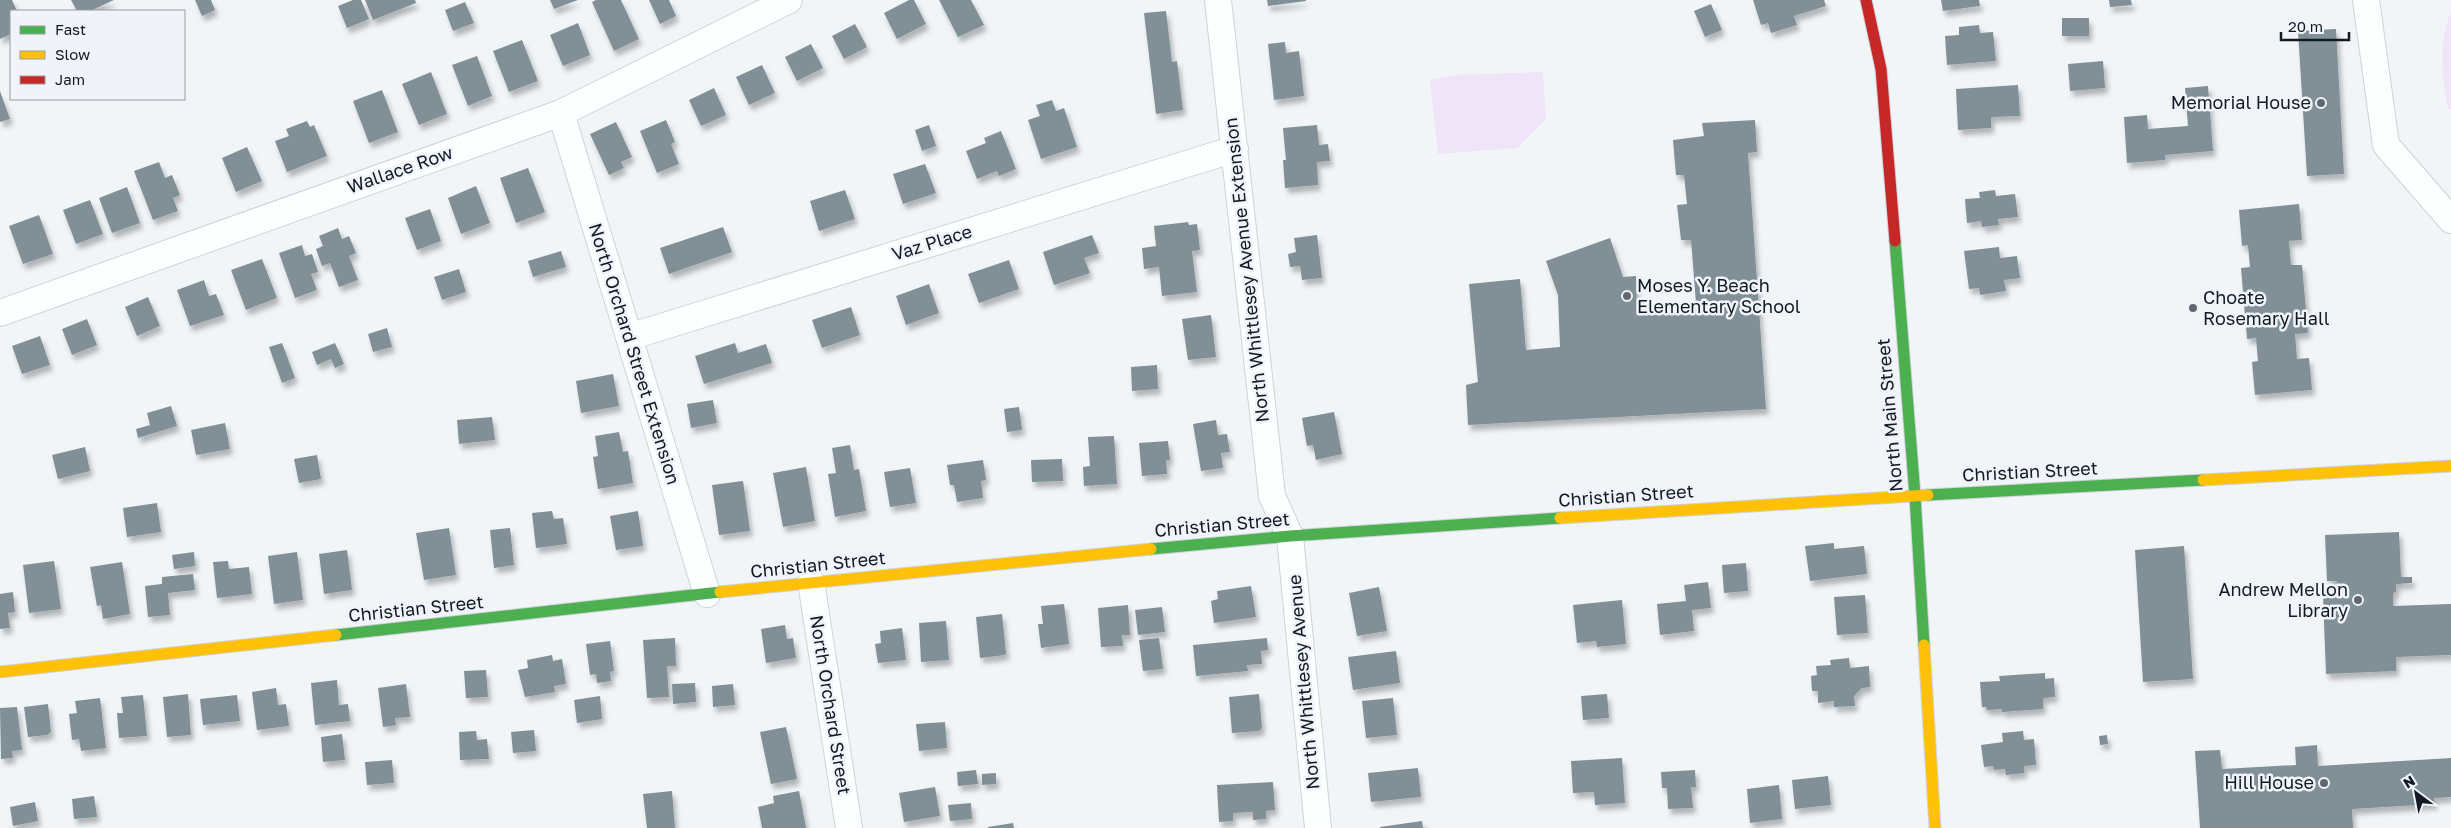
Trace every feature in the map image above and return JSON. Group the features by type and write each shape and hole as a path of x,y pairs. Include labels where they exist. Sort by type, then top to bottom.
{"main road":[{"name":"North Main Street","path":"1866,0 1881,69 1915,496 1935,828"},
{"name":"Christian Street","path":"0,672 811,582 1290,536 1915,496 2451,466"}],"street":[{"name":"Wallace Row","path":"0,313 561,113 789,0"},
{"name":"North Whittlesey Avenue Extension","path":"1218,0 1272,496 1290,536"},
{"path":"2366,0 2386,145 2451,220"},
{"name":"North Orchard Street Extension","path":"561,113 707,594"},
{"name":"Vaz Place","path":"629,336 1235,149"},
{"name":"North Whittlesey Avenue","path":"1290,536 1318,828"},
{"name":"North Orchard Street","path":"811,582 849,828"}],"shaded area":[{"path":"2451,11 2451,109 2448,109 2442,60 2444,36"},
{"path":"1543,72 1546,119 1517,148 1438,154 1430,80 1455,75"}],"building":[{"path":"0,0 12,0 17,10 10,10 10,34 0,39"},
{"path":"71,0 114,0 92,10 76,10"},
{"path":"195,0 211,0 215,10 202,16"},
{"path":"353,0 361,0 369,19 347,28 338,6"},
{"path":"365,0 415,0 416,3 373,20"},
{"path":"550,0 578,0 554,9"},
{"path":"596,0 621,0 639,39 614,51 592,2"},
{"path":"649,0 669,0 676,16 660,24"},
{"path":"909,0 914,0 926,24 897,39 884,13"},
{"path":"939,0 971,0 984,25 958,37"},
{"path":"1267,0 1306,0 1306,1 1268,6"},
{"path":"1753,0 1824,0 1826,6 1794,16 1797,25 1771,33 1768,23 1761,25"},
{"path":"1941,0 1979,0 1980,6 1943,11"},
{"path":"2109,0 2131,0 2132,5 2110,7"},
{"path":"465,2 474,23 453,31 445,10"},
{"path":"1711,4 1722,30 1705,37 1694,11"},
{"path":"1166,11 1172,62 1177,61 1183,110 1156,114 1144,13"},
{"path":"2062,18 2089,18 2089,36 2062,36"},
{"path":"578,23 590,55 563,66 550,35"},
{"path":"855,24 867,47 844,59 832,36"},
{"path":"1979,25 1980,33 1993,32 1996,61 1947,65 1945,36 1959,35 1959,27"},
{"name":"Memorial House","path":"2336,29 2344,174 2307,176 2298,31"},
{"path":"522,40 538,81 509,92 493,51"},
{"path":"1285,42 1286,53 1299,51 1304,96 1274,100 1268,44"},
{"path":"811,44 823,68 797,81 785,57"},
{"path":"477,56 492,96 468,106 452,65"},
{"path":"2103,61 2105,88 2070,91 2068,64"},
{"path":"762,65 775,93 749,105 736,77"},
{"path":"431,72 447,114 419,125 402,84"},
{"path":"2018,85 2020,116 1991,117 1991,128 1958,130 1956,89"},
{"path":"2208,86 2213,151 2165,155 2165,160 2127,163 2124,117 2147,115 2148,129 2188,126 2185,88"},
{"path":"714,88 726,115 701,126 689,100"},
{"path":"382,90 398,132 369,143 353,101"},
{"path":"0,91 10,119 0,122"},
{"path":"1052,100 1056,111 1064,108 1077,147 1041,159 1028,120 1040,116 1036,105"},
{"path":"666,120 675,142 671,144 679,164 657,173 640,131"},
{"path":"1755,120 1757,152 1748,153 1766,409 1468,425 1466,385 1478,382 1469,284 1520,279 1526,350 1560,347 1558,295 1546,261 1610,238 1623,277 1636,276 1637,308 1696,303 1691,240 1681,240 1677,205 1687,204 1684,175 1676,175 1673,140 1704,136 1702,123"},
{"path":"307,121 310,127 314,125 327,156 287,172 275,141 289,136 286,129"},
{"path":"616,122 632,157 621,162 624,168 609,175 590,134"},
{"path":"929,125 936,146 922,151 915,130"},
{"path":"1317,125 1319,145 1328,144 1330,161 1317,162 1318,185 1285,188 1283,160 1286,160 1283,128"},
{"path":"1001,131 1016,169 999,176 997,171 977,179 966,151 986,143 984,138"},
{"path":"247,147 262,181 236,192 222,158"},
{"path":"159,162 165,178 172,175 180,195 173,198 178,211 153,220 134,171"},
{"path":"925,164 936,193 903,204 893,174"},
{"path":"528,168 545,212 516,223 500,178"},
{"path":"476,186 490,223 461,234 448,198"},
{"path":"127,187 140,223 112,233 99,198"},
{"path":"845,190 855,219 819,231 810,201"},
{"path":"1995,190 1996,196 2015,194 2018,217 1998,219 1999,225 1982,227 1981,221 1967,223 1965,199 1980,198 1979,192"},
{"path":"90,200 103,234 76,244 63,210"},
{"path":"2299,204 2302,240 2289,241 2291,265 2302,265 2308,333 2295,334 2297,359 2309,358 2312,390 2255,395 2252,362 2258,361 2256,338 2247,339 2241,268 2250,267 2248,245 2242,246 2239,210"},
{"path":"430,209 441,241 417,250 405,218"},
{"path":"39,215 53,254 23,264 9,226"},
{"path":"1188,222 1189,225 1197,224 1200,250 1192,251 1197,292 1162,296 1159,267 1144,269 1142,248 1156,246 1154,226"},
{"path":"723,227 732,252 669,274 660,248"},
{"path":"338,228 342,239 349,236 356,253 349,256 358,280 339,287 330,263 322,266 316,249 323,246 319,236"},
{"path":"1092,235 1099,253 1084,258 1090,273 1054,285 1043,252"},
{"path":"1317,235 1322,278 1302,280 1300,266 1290,267 1288,254 1296,252 1294,238"},
{"path":"302,245 305,256 312,254 318,272 311,274 317,290 295,298 279,253"},
{"path":"1999,247 2000,258 2017,256 2020,278 2004,280 2006,291 1980,295 1979,288 1969,289 1964,251"},
{"path":"561,251 566,267 533,277 528,261"},
{"path":"262,259 277,298 246,310 231,270"},
{"path":"1009,260 1019,289 979,303 968,274"},
{"path":"459,269 466,292 442,300 434,277"},
{"path":"204,280 209,296 216,294 224,315 190,326 177,290"},
{"path":"929,284 939,313 906,325 896,296"},
{"path":"148,297 160,326 137,336 125,307"},
{"path":"851,307 860,335 822,348 812,320"},
{"path":"1211,315 1216,357 1188,360 1182,319"},
{"path":"87,319 97,345 72,355 62,329"},
{"path":"387,328 392,347 373,352 368,334"},
{"path":"40,336 50,365 22,374 12,346"},
{"path":"282,343 295,378 282,383 269,347"},
{"path":"335,343 344,364 335,368 331,359 317,365 312,352"},
{"path":"735,343 738,353 766,344 772,363 704,384 695,356"},
{"path":"1157,365 1158,389 1132,391 1131,367"},
{"path":"613,374 619,406 581,413 576,381"},
{"path":"713,400 717,423 691,428 687,404"},
{"path":"171,406 177,426 138,438 136,429 150,425 147,413"},
{"path":"1019,407 1022,430 1007,432 1004,409"},
{"path":"1334,412 1342,454 1316,460 1313,445 1307,446 1302,418"},
{"path":"492,417 495,440 459,444 457,420"},
{"path":"1216,420 1218,435 1227,434 1230,452 1221,453 1223,468 1201,471 1193,424"},
{"path":"225,423 230,449 196,455 191,430"},
{"path":"619,432 623,452 628,451 633,483 598,489 593,457 598,456 595,436"},
{"path":"1114,436 1117,484 1084,486 1083,467 1090,466 1088,437"},
{"path":"1168,441 1170,460 1166,460 1167,474 1142,476 1139,443"},
{"path":"850,445 854,470 859,469 866,511 835,517 828,474 836,473 832,448"},
{"path":"85,447 90,471 58,479 52,455"},
{"path":"317,455 321,479 299,483 294,459"},
{"path":"1062,459 1063,481 1032,482 1031,460"},
{"path":"983,460 986,480 981,481 983,498 957,502 954,485 950,485 947,465"},
{"path":"806,467 815,521 783,527 773,473"},
{"path":"910,468 916,503 890,507 884,472"},
{"path":"743,481 750,531 719,535 712,485"},
{"path":"157,503 161,532 127,537 123,508"},
{"path":"552,511 554,519 563,518 567,544 536,548 532,513"},
{"path":"638,511 643,546 616,550 610,516"},
{"path":"449,528 456,575 424,580 416,533"},
{"path":"510,528 514,565 494,568 490,530"},
{"name":"Andrew Mellon Library","path":"2399,532 2401,577 2412,577 2412,583 2396,584 2396,592 2393,593 2393,606 2451,604 2451,655 2396,657 2396,671 2326,674 2323,596 2338,593 2337,581 2327,581 2325,535"},
{"path":"1834,543 1834,549 1864,546 1867,574 1810,581 1805,546"},
{"path":"2184,546 2193,679 2143,682 2135,550"},
{"path":"347,550 352,590 324,594 319,554"},
{"path":"194,552 195,566 174,569 172,555"},
{"path":"297,552 303,600 274,604 268,556"},
{"path":"54,561 61,609 29,613 23,565"},
{"path":"228,561 229,569 249,567 252,594 217,598 213,562"},
{"path":"122,562 130,614 103,619 101,605 97,606 90,567"},
{"path":"1746,563 1748,591 1724,593 1722,565"},
{"path":"193,574 195,590 168,593 170,615 148,617 145,586 162,584 162,577"},
{"path":"1708,582 1711,608 1692,610 1694,631 1660,635 1657,604 1686,601 1684,585"},
{"path":"1251,586 1256,617 1214,623 1211,601 1218,599 1217,591"},
{"path":"1379,587 1387,631 1357,636 1349,593"},
{"path":"13,592 15,612 8,613 10,628 0,629 0,594"},
{"path":"1865,595 1868,633 1837,635 1834,597"},
{"path":"1622,600 1626,644 1597,647 1596,641 1577,643 1573,605"},
{"path":"1064,604 1069,644 1041,648 1038,624 1043,624 1041,606"},
{"path":"1128,605 1130,635 1122,635 1123,646 1101,647 1098,608"},
{"path":"1162,607 1165,632 1138,635 1135,610"},
{"path":"1002,614 1005,655 980,658 976,617"},
{"path":"946,621 949,660 921,662 919,623"},
{"path":"785,625 787,639 793,638 796,658 766,663 761,629"},
{"path":"902,628 906,660 878,663 875,644 881,643 880,631"},
{"path":"675,638 676,666 667,666 669,697 647,698 643,640"},
{"path":"1159,638 1163,669 1143,671 1139,640"},
{"path":"1267,638 1268,650 1261,651 1262,664 1247,665 1248,671 1196,676 1193,645"},
{"path":"610,641 614,671 610,672 611,681 597,683 596,674 590,675 586,644"},
{"path":"1396,651 1400,683 1353,690 1348,657"},
{"path":"552,655 553,661 562,659 566,684 554,686 555,692 525,697 518,670 528,668 527,660"},
{"path":"1849,658 1850,668 1869,666 1870,687 1862,688 1854,696 1855,706 1834,707 1834,701 1818,703 1818,691 1812,691 1811,676 1817,675 1816,666 1831,665 1830,660"},
{"path":"486,670 488,697 466,698 464,671"},
{"path":"2045,673 2045,679 2054,678 2055,697 2043,698 2043,709 2002,712 2002,709 1987,710 1986,707 1982,707 1980,682 2000,681 1999,676"},
{"path":"337,680 339,705 348,704 350,721 315,725 311,683"},
{"path":"695,683 696,702 673,704 672,684"},
{"path":"406,684 410,717 395,718 396,725 383,727 378,688"},
{"path":"733,684 735,705 713,707 712,686"},
{"path":"276,688 278,705 286,704 289,726 257,730 252,692"},
{"path":"188,694 191,735 167,737 163,697"},
{"path":"1259,694 1262,728 1259,731 1232,733 1229,697"},
{"path":"1607,694 1609,718 1583,720 1581,696"},
{"path":"143,695 147,736 119,738 117,713 123,713 121,697"},
{"path":"237,695 240,721 203,725 200,699"},
{"path":"600,696 602,719 577,723 574,700"},
{"path":"100,698 106,748 81,751 79,739 72,740 69,714 77,713 75,701"},
{"path":"1393,698 1397,735 1366,738 1362,701"},
{"path":"48,704 51,732 47,735 28,737 24,707"},
{"path":"17,707 22,750 12,751 13,758 1,759 0,708"},
{"path":"945,722 947,748 919,751 916,724"},
{"path":"786,727 797,779 771,784 760,732"},
{"path":"534,730 536,751 513,753 511,732"},
{"path":"476,731 477,740 487,739 489,759 460,760 459,732"},
{"path":"2023,731 2024,740 2034,739 2036,765 2024,766 2024,773 2006,775 2005,769 1994,770 1993,766 1984,767 1981,745 2003,742 2002,733"},
{"path":"342,734 345,760 323,762 321,737"},
{"path":"2107,735 2108,744 2100,745 2099,736"},
{"name":"Hill House","path":"2317,745 2318,766 2451,758 2451,797 2434,798 2435,804 2352,809 2353,828 2200,828 2195,751 2220,750 2222,769 2296,765 2295,747"},
{"path":"1622,758 1625,803 1595,805 1594,792 1573,793 1571,761"},
{"path":"392,760 394,783 367,785 365,762"},
{"path":"1418,768 1421,797 1371,802 1368,773"},
{"path":"976,770 978,784 958,786 957,772"},
{"path":"1695,770 1696,787 1691,787 1693,808 1668,809 1667,788 1662,788 1661,772"},
{"path":"996,773 996,784 982,785 982,774"},
{"path":"1828,776 1831,805 1795,809 1792,780"},
{"path":"1273,782 1275,810 1266,811 1266,819 1253,820 1253,812 1233,813 1233,821 1219,822 1217,785"},
{"path":"1779,785 1782,819 1750,823 1747,789"},
{"path":"935,787 940,816 904,822 899,793"},
{"path":"672,791 675,828 647,828 643,794"},
{"path":"799,791 806,828 762,828 758,807 774,803 773,796"},
{"path":"94,796 97,817 74,819 72,799"},
{"path":"35,802 38,821 13,826 10,807"},
{"path":"971,803 972,819 950,821 948,805"},
{"path":"1422,821 1423,828 1380,828 1380,827"},
{"path":"1013,823 1014,828 988,828 988,827"}],"traffic: fast":[{"path":"1895,241 1915,496 1924,645"},
{"path":"1928,495 2203,480"},
{"path":"1151,549 1290,536 1560,518"},
{"path":"336,635 720,592"}],"traffic: slow":[{"path":"2203,480 2451,466"},
{"path":"1560,518 1928,495"},
{"path":"720,592 1151,549"},
{"path":"0,672 336,635"},
{"path":"1924,645 1935,828"}],"traffic: jam":[{"path":"1866,0 1881,69 1895,241"}],"place":[{"name":"Memorial House","path":"2321,103"},
{"name":"Moses Y. Beach Elementary School","path":"1627,296"},
{"name":"Choate Rosemary Hall","path":"2193,308"},
{"name":"Andrew Mellon Library","path":"2358,600"},
{"name":"Hill House","path":"2324,783"}]}
